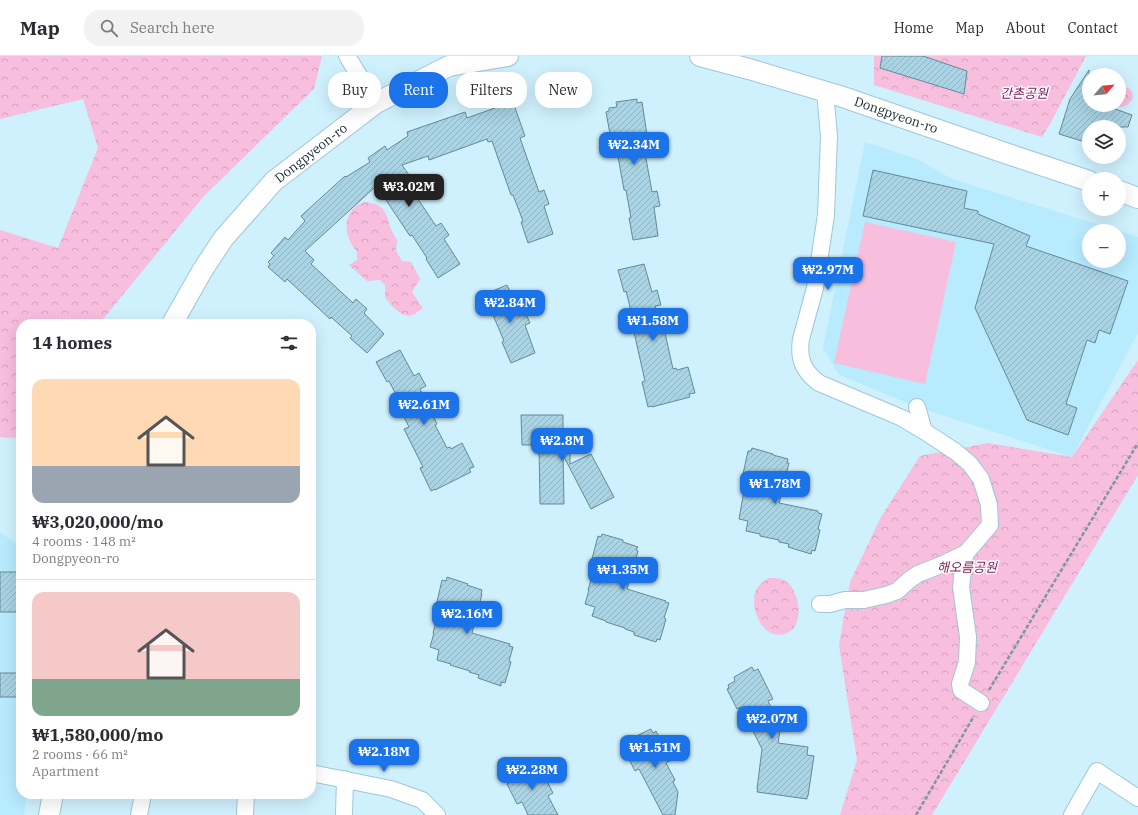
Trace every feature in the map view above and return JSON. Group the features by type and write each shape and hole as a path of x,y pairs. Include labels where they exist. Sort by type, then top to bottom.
{"street":[{"path":"347,56 357,72"},
{"name":"Dongpyeon-ro","path":"381,100 449,66 508,56"},
{"name":"Dongpyeon-ro","path":"700,56 825,92 1082,179"},
{"path":"820,604 830,604 845,600 864,600 897,591 908,580 918,574 949,562 966,553 990,525 989,505 981,479 970,464 956,452 902,418 819,383 810,376 800,358 801,339 814,288 826,215 829,136 825,92"},
{"name":"Dongpyeon-ro","path":"175,319 202,270 223,239 274,181 369,108"},
{"path":"1126,194 1138,198"},
{"path":"917,407 924,431"},
{"path":"966,553 961,587 968,637 967,662 960,684 962,690 981,703"},
{"path":"1072,815 1097,771 1138,798"},
{"path":"316,774 391,789 422,800 437,815"},
{"path":"344,815 345,779"},
{"path":"49,815 52,799"},
{"path":"139,815 142,799"},
{"path":"246,799 246,815"}],"path":[{"path":"916,815 981,703 1138,444"}],"shaded area":[{"path":"865,142 917,159 952,179 1097,224 1082,224 1082,268 1126,268 1126,233 1138,237 1138,333 1072,457 917,407 839,375 823,348"},
{"path":"0,532 16,543 16,799 26,799 24,815 0,815"}],"green space":[{"path":"0,56 322,56 314,89 204,196 103,319 16,319 16,438 0,437 0,230 58,248 98,148 83,99 0,119"},
{"name":"간촌공원","path":"874,56 1086,56 1042,137 874,85"},
{"path":"1126,87 1129,88 1132,92 1133,98 1126,106"},
{"path":"364,202 380,206 386,213 392,232 397,240 397,254 402,261 411,262 420,279 412,292 423,308 413,315 404,315 390,304 385,298 385,285 380,280 367,281 349,265 357,260 357,252 352,246 347,232 348,218 351,211"},
{"path":"865,222 956,242 925,384 834,363"},
{"name":"해오름공원","path":"1138,360 1138,475 932,815 840,815 857,760 839,645 850,582 881,517 920,456 988,443 1072,457"},
{"path":"769,578 781,579 787,582 792,587 798,602 798,619 791,631 784,634 776,635 769,632 759,621 756,613 754,597 756,590 760,584"}],"building":[{"path":"882,56 923,56 967,71 964,94 880,68"},
{"path":"1082,81 1082,112 1124,112 1132,115 1128,127 1126,127 1126,120 1082,120 1082,141 1059,134 1070,99"},
{"path":"637,99 637,103 642,102 647,135 642,136 652,192 657,191 660,206 654,207 658,236 633,240 626,190 624,190 614,134 610,134 606,112 609,111 609,108 617,107 616,102"},
{"path":"495,108 515,108 525,136 520,138 539,192 544,190 549,204 544,206 553,234 528,243 521,222 523,221 513,195 511,195 492,141 488,142 487,139 429,160 428,156 402,165 409,175 404,178 436,226 441,223 449,235 444,239 460,264 438,278 412,235 410,236 378,188 375,190 374,188 305,251 314,260 311,264 353,303 356,299 367,309 364,313 384,334 367,353 350,338 352,336 331,317 330,319 287,279 285,282 268,267 270,264 268,262 274,256 271,253 285,237 288,240 305,221 301,216 345,176 346,177 370,162 368,158 385,146 387,150 408,136 407,132 465,112 467,118"},
{"path":"873,170 967,191 964,208 978,211 978,214 1030,236 1026,246 1082,265 1082,268 1090,268 1128,281 1110,334 1099,330 1095,343 1087,340 1066,404 1077,408 1068,435 1027,420 975,308 994,244 863,216"},
{"path":"644,264 652,292 657,290 661,305 655,306 661,334 665,333 673,369 676,368 677,370 688,367 695,393 689,394 690,397 652,407 648,407 642,382 645,381 631,319 633,319 626,291 624,292 618,270"},
{"path":"507,285 519,312 524,310 530,323 525,325 535,353 511,363 502,342 504,341 493,315 491,316 483,295"},
{"path":"400,350 414,376 419,373 426,386 420,389 437,424 435,425 447,448 450,447 451,449 462,443 474,467 469,469 471,472 431,491 420,468 423,467 404,429 409,427 399,407 402,406 389,381 387,382 376,362"},
{"path":"521,415 563,415 563,429 570,429 570,464 591,454 614,497 591,509 563,455 564,504 540,504 539,445 522,445"},
{"path":"752,448 788,459 787,463 789,463 779,503 818,511 818,513 822,514 815,551 812,550 811,554 788,547 789,544 779,542 779,540 746,531 748,521 739,519 746,474 743,474 748,451 751,451"},
{"path":"602,534 623,540 623,542 638,547 627,589 669,603 664,618 666,619 660,640 657,639 656,642 634,635 634,632 592,616 595,607 585,604 594,570 592,570 595,560 592,559 598,536 601,537"},
{"path":"0,572 16,572 16,612 0,612"},
{"path":"447,577 482,590 472,633 510,644 509,646 513,647 509,661 511,662 505,683 501,682 501,686 478,678 479,675 469,672 470,671 437,660 439,650 430,647 440,604 437,602 442,580 446,581"},
{"path":"752,667 754,671 758,669 773,699 768,701 777,719 775,720 780,730 778,743 808,747 807,755 814,756 807,799 757,792 762,749 741,707 737,709 727,689 729,688 728,685 735,681 734,677"},
{"path":"0,673 16,673 16,697 0,697"},
{"path":"651,729 653,733 656,731 671,760 666,763 675,780 673,782 678,792 675,815 663,815 639,769 635,771 625,751 628,749 626,746 634,742 632,738"},
{"path":"533,763 534,766 538,764 553,793 548,796 558,815 528,815 522,802 517,804 507,784 510,782 508,779 516,776 514,772"}]}
